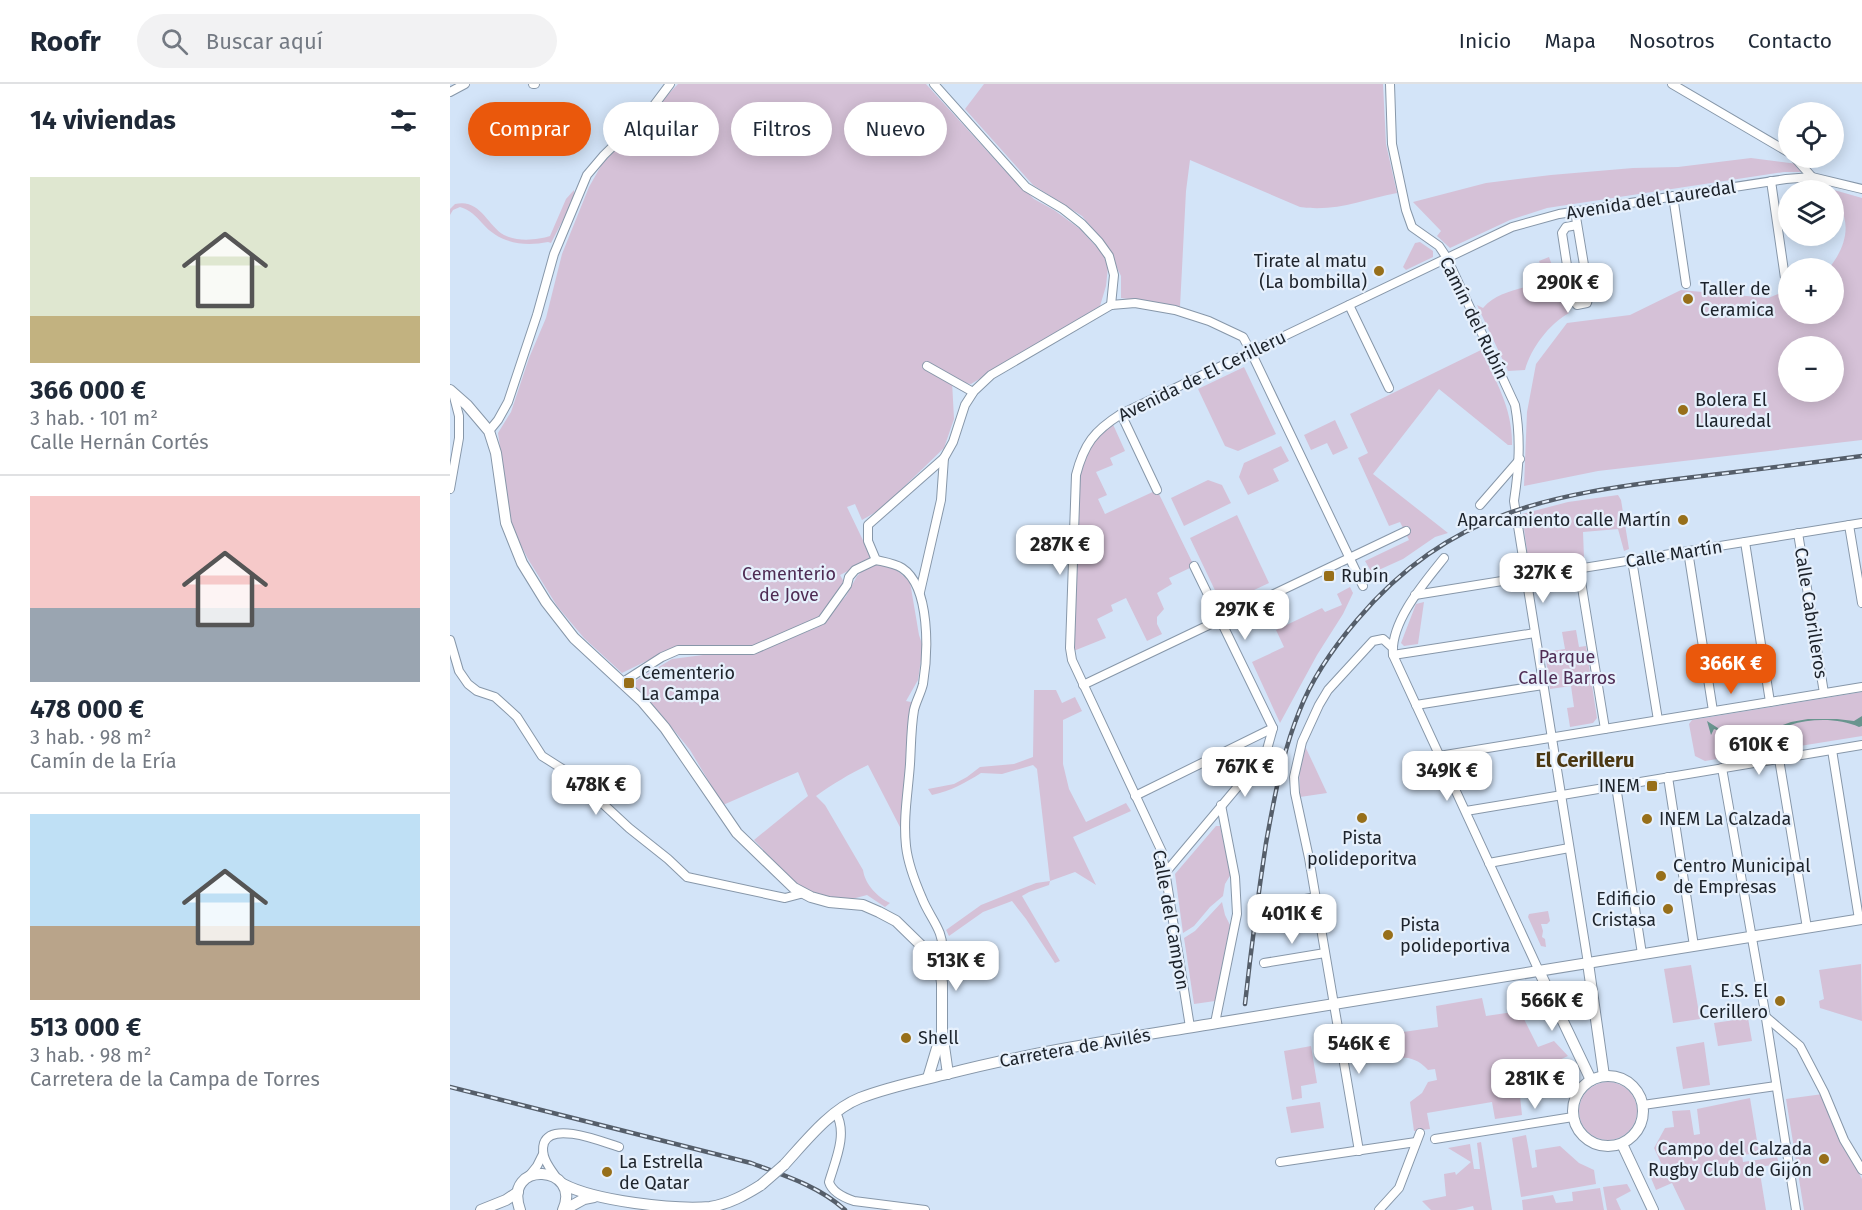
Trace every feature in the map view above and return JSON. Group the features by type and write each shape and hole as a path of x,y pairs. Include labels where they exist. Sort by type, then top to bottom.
{"street":[{"path":"450,92 465,84"},
{"path":"489,431 508,402 537,315 554,254 587,175 652,108 670,84"},
{"path":"934,84 1026,187 1063,209 1099,242 1109,256 1114,274 1111,305"},
{"name":"Camín del Rubín","path":"1390,84 1392,144 1412,227 1439,246 1447,258 1515,405 1520,429 1520,459 1515,501 1534,633 1588,963"},
{"path":"1672,84 1778,146"},
{"path":"1804,168 1812,177"},
{"name":"Avenida del Lauredal","path":"1447,258 1512,227 1544,217 1575,211 1812,177 1862,189"},
{"path":"1771,182 1781,258"},
{"path":"1673,196 1686,284"},
{"path":"1575,211 1589,295 1587,303 1577,304 1572,298 1562,233 1566,227 1577,225"},
{"name":"Avenida de El Cerilleru","path":"1083,685 1072,660 1070,648 1076,475 1080,458 1089,440 1103,426 1121,414 1447,258"},
{"path":"920,592 941,500 945,458 953,442 965,405 973,392 992,375 1111,305 1135,303 1175,310 1209,321 1243,337 1363,586"},
{"path":"1349,305 1389,388"},
{"path":"927,366 973,392"},
{"path":"451,392 467,405 489,431 496,453 506,523 522,563 546,602 574,638 623,682 665,728 737,833 794,888 820,900 863,905 879,912 896,921 935,959 942,983 942,1032 948,1074"},
{"path":"450,489 459,438 459,416 451,392"},
{"path":"1121,414 1157,490"},
{"path":"876,560 868,541 868,525 945,458"},
{"path":"1480,505 1520,459"},
{"name":"Calle Martín","path":"1414,595 1862,523"},
{"path":"1850,525 1862,603"},
{"path":"1083,685 1406,531"},
{"name":"Calle Cabrilleros","path":"1798,533 1824,693"},
{"path":"1745,542 1770,702"},
{"path":"1688,551 1713,711"},
{"path":"1393,652 1409,603 1444,558"},
{"path":"623,682 662,657 678,650 753,650 822,620 855,570 876,560 903,568 913,579 920,592 925,621 926,656 922,686 914,709 905,809 906,847 922,900 941,935 942,952 935,959"},
{"path":"1632,560 1658,720"},
{"path":"1166,872 1266,753 1272,728 1194,566"},
{"path":"1579,569 1605,729"},
{"path":"1393,652 1534,633"},
{"path":"1359,1151 1294,777 1296,762 1309,725 1328,690 1373,641 1383,639 1393,652 1439,756 1591,1080"},
{"path":"450,640 459,671 468,684 477,691 495,697 517,717 542,756 572,775 629,828 687,877 785,898 804,893"},
{"name":"Calle del Campon","path":"1083,685 1162,852 1190,1027"},
{"path":"1416,705 1543,685"},
{"path":"1439,756 1862,687"},
{"path":"1135,796 1272,728"},
{"path":"1251,738 1259,741 1266,753"},
{"path":"1466,811 1862,745"},
{"path":"1832,750 1861,919"},
{"path":"1779,759 1807,928"},
{"path":"1722,768 1766,1017 1796,1210"},
{"path":"1668,777 1694,946"},
{"path":"1616,786 1642,954"},
{"path":"1215,1023 1236,914 1237,895 1221,805"},
{"path":"1489,863 1569,848"},
{"path":"1162,852 1185,850"},
{"path":"1272,904 1316,897"},
{"name":"Carretera de Avilés","path":"594,1197 689,1209 722,1204 761,1185 836,1113 858,1099 928,1078 1053,1050 1694,946 1751,931 1807,928 1861,919"},
{"path":"1264,963 1325,953"},
{"path":"1588,963 1604,1076"},
{"path":"1766,1017 1800,1046 1824,1092 1844,1140 1862,1170"},
{"path":"928,1078 942,1032"},
{"path":"1604,1076 1615,1076 1625,1080 1640,1095 1643,1105 1643,1117 1639,1128 1622,1144 1612,1146 1601,1146 1582,1136 1573,1117 1576,1096 1582,1087 1591,1080 1604,1076"},
{"path":"1643,1105 1776,1086"},
{"path":"836,1113 842,1132 829,1182 830,1187 854,1202 925,1210"},
{"path":"1435,1139 1573,1117"},
{"path":"493,1206 518,1210 518,1192 522,1183 537,1166 547,1138 555,1132 566,1132 619,1147"},
{"path":"1280,1162 1359,1151 1418,1137 1399,1188 1379,1210"},
{"path":"1622,1144 1653,1210"},
{"path":"543,1154 566,1194 564,1210"},
{"path":"529,1176 548,1173 594,1197"},
{"path":"481,1210 518,1192"},
{"path":"564,1210 584,1198 594,1197"}],"green space":[{"name":"Cementerio de Jove","path":"678,84 926,84 942,102 844,102 844,156 947,156 947,107 1034,199 1080,229 1103,254 1108,267 1106,286 1100,306 971,384 952,381 954,419 944,448 881,509 862,520 855,504 847,507 872,559 840,575 845,584 818,619 751,647 677,646 622,673 584,638 557,606 528,559 511,526 498,433 511,412 529,358 546,318 562,254 589,187 602,164 610,156 719,156 719,102 661,102"},
{"path":"984,84 1383,84 1386,144 1397,193 1337,207 1300,207 1190,160 1186,191 1180,307 1121,298 1121,276 1105,243 1082,216 1033,185 965,109"},
{"path":"1751,158 1778,161 1778,168 1802,168 1806,172 1784,172 1547,208 1510,220 1450,248 1437,236 1441,231 1413,202 1486,183 1633,168 1678,167"},
{"path":"574,190 574,199 551,243 530,244 504,239 460,207 453,210 450,215 450,209 455,204 464,203 477,209 504,235 527,240 540,239 550,236 566,199"},
{"path":"1844,193 1862,198 1862,440 1598,471 1524,486 1527,412 1536,364 1567,323 1630,315 1681,290 1768,298 1778,294 1778,324 1844,324 1844,258 1835,258 1844,246"},
{"path":"1420,242 1433,251 1433,257 1406,270 1403,267 1415,243"},
{"path":"1549,257 1569,313 1555,323 1542,337 1525,370 1508,371 1477,305 1483,308 1507,292 1525,287 1526,291 1529,291 1548,285 1539,261"},
{"path":"1481,350 1507,408 1512,445 1508,445 1439,389 1373,474 1448,533 1435,537 1403,559 1372,573 1365,561 1409,540 1400,522 1389,526 1358,458 1368,453 1350,414"},
{"path":"1244,367 1276,434 1238,451 1225,446 1198,389"},
{"path":"1111,420 1125,451 1110,458 1113,465 1096,472 1107,495 1098,499 1105,514 1157,490 1194,566 1169,578 1172,584 1157,593 1164,609 1157,617 1157,624 1162,634 1147,641 1126,598 1111,605 1113,611 1097,619 1106,638 1071,652 1080,458"},
{"path":"1335,420 1348,448 1333,455 1327,443 1311,450 1304,435"},
{"path":"1281,446 1289,461 1273,469 1279,481 1248,495 1239,477 1244,463"},
{"path":"1208,480 1222,485 1231,503 1184,526 1171,498"},
{"path":"1618,495 1621,500 1629,549 1624,551 1618,529 1583,532 1584,558 1536,566 1535,559 1528,558 1522,514 1568,502"},
{"path":"1237,515 1269,583 1222,605 1190,538"},
{"path":"886,564 910,582 923,647 918,680 906,701 911,702 901,829 868,765 841,779 816,796 825,805 863,870 869,885 876,894 890,903 885,907 867,895 852,899 828,898 809,893 795,883 754,840 808,796 798,772 723,805 690,750 632,683 672,659 703,655 750,655 818,627 846,596 857,576 867,566"},
{"path":"1350,587 1353,593 1343,614 1317,655 1280,723 1252,662 1284,647 1276,630 1322,608 1325,612 1342,605 1337,594"},
{"path":"1424,602 1418,644 1404,646 1401,643 1416,604"},
{"name":"Parque Calle Barros","path":"1576,630 1579,647 1586,646 1597,718 1593,723 1570,727 1567,708 1574,707 1571,686 1550,689 1545,652 1565,649 1562,632"},
{"path":"1034,690 1056,690 1062,703 1075,697 1082,711 1063,720 1063,764 1069,789 1086,822 1126,803 1131,811 1073,837 1096,885 1075,872 1050,881 1037,769 1033,765 1002,774 981,773 958,786 932,795 928,789 954,784 980,767 1014,764 1033,757"},
{"path":"1862,692 1862,736 1705,761 1695,756 1689,724 1692,720"},
{"path":"1305,746 1327,793 1300,797 1299,766"},
{"path":"1216,826 1220,826 1231,874 1225,884 1223,896 1194,926 1183,933 1175,874"},
{"path":"1050,881 1049,885 1022,896 1060,961 1055,963 1012,901 983,912 949,936 946,930 981,905 1036,883"},
{"path":"1222,902 1230,925 1215,1001 1194,1004 1184,938 1195,931"},
{"path":"1548,911 1550,921 1547,924 1541,924 1546,947 1541,946 1528,917 1529,914"},
{"path":"1861,964 1862,1021 1820,1008 1819,1001 1824,999 1819,970"},
{"path":"1691,965 1700,1019 1673,1023 1664,969"},
{"path":"1482,998 1486,1016 1520,1011 1538,1047 1554,1041 1568,1056 1533,1072 1531,1083 1519,1087 1522,1115 1495,1119 1492,1102 1427,1113 1430,1129 1414,1131 1410,1102 1422,1093 1428,1082 1437,1080 1435,1069 1428,1070 1417,1061 1404,1058 1378,1061 1375,1036 1438,1027 1436,1006"},
{"path":"1748,1018 1752,1041 1718,1046 1714,1023"},
{"path":"1704,1042 1710,1085 1683,1089 1676,1047"},
{"path":"1311,1046 1317,1083 1301,1086 1302,1098 1292,1100 1284,1051"},
{"path":"1608,1082 1619,1084 1632,1095 1637,1111 1635,1122 1624,1135 1608,1140 1597,1138 1584,1127 1579,1111 1581,1100 1592,1087"},
{"name":"Campo del Calzada Rugby Club de Gijón","path":"1823,1094 1841,1139 1862,1179 1862,1210 1804,1210 1786,1099"},
{"path":"1750,1098 1759,1153 1742,1155 1743,1162 1777,1157 1779,1164 1759,1167 1766,1210 1685,1210 1672,1183 1656,1190 1648,1171 1662,1165 1654,1148 1665,1128 1674,1127 1672,1111 1690,1110 1694,1135 1700,1134 1697,1109"},
{"path":"1320,1102 1324,1128 1291,1133 1286,1107"},
{"path":"1526,1135 1532,1168 1537,1167 1535,1150 1560,1146 1579,1163 1594,1170 1596,1184 1521,1197 1512,1138"},
{"path":"1481,1142 1492,1210 1474,1210 1473,1206 1456,1210 1431,1210 1422,1201 1446,1196 1444,1174 1455,1172 1456,1175 1471,1162 1448,1148 1470,1144 1474,1169 1480,1169 1477,1143"},
{"path":"1627,1184 1631,1191 1616,1199 1621,1210 1607,1210 1603,1187"},
{"path":"1600,1188 1604,1210 1523,1210 1522,1200 1553,1195 1556,1203 1573,1201 1572,1192"}],"shaded area":[{"path":"1862,716 1862,726 1859,727 1843,722 1816,720 1789,725 1771,734 1754,736 1729,734 1714,729 1711,735 1707,721 1721,730 1745,732 1766,731 1808,719 1854,721"}],"railway":[{"path":"1245,1004 1266,843 1279,777 1293,728 1310,687 1332,652 1357,620 1392,583 1428,554 1466,531 1506,514 1547,501 1637,484 1862,456"},
{"path":"450,1087 751,1163 812,1188 845,1210"}],"place":[{"name":"Tirate al matu (La bombilla)","path":"1379,271"},
{"name":"Taller de Ceramica","path":"1688,299"},
{"name":"Bolera El Llauredal","path":"1683,410"},
{"name":"Aparcamiento calle Martín","path":"1683,520"},
{"name":"Rubín","path":"1329,576"},
{"name":"Cementerio La Campa","path":"629,683"},
{"name":"INEM","path":"1652,786"},
{"name":"Pista polideporitva","path":"1362,818"},
{"name":"INEM La Calzada","path":"1647,819"},
{"name":"Centro Municipal de Empresas","path":"1661,876"},
{"name":"Edificio Cristasa","path":"1668,909"},
{"name":"Pista polideportiva","path":"1388,935"},
{"name":"E.S. El Cerillero","path":"1780,1001"},
{"name":"Shell","path":"906,1038"},
{"name":"Campo del Calzada Rugby Club de Gijón","path":"1824,1159"},
{"name":"La Estrella de Qatar","path":"607,1172"}],"district":[{"name":"El Cerilleru","path":"1585,760"}]}
